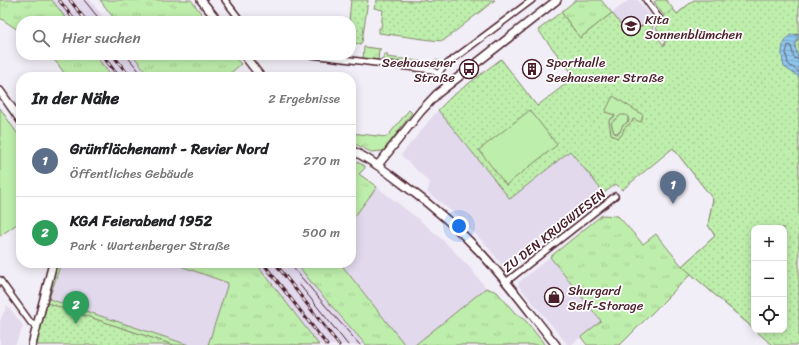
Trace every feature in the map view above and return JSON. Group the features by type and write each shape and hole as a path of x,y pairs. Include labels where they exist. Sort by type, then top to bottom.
{"street":[{"path":"201,0 214,16"},
{"path":"225,0 237,16"},
{"path":"438,74 443,67 532,0"},
{"path":"378,165 428,102 447,85 557,0"},
{"path":"646,0 659,18"},
{"path":"248,60 257,72"},
{"path":"351,60 432,70 438,74 447,85"},
{"path":"0,91 16,114"},
{"path":"356,153 378,165 442,216 481,253 556,345"},
{"name":"ZU DEN KRUGWIESEN","path":"506,282 615,196"},
{"path":"32,345 52,268"},
{"path":"1,283 31,323 37,326"}],"shaded area":[{"path":"52,0 90,0 102,16 64,16"},
{"name":"Kita Sonnenblümchen","path":"629,0 638,0 652,18 629,35 612,13"},
{"path":"99,60 137,60 146,72 108,72"},
{"path":"438,110 510,199 570,151 604,193 570,219 568,223 538,247 533,248 530,253 509,270 506,270 487,246 456,215 427,192 430,183 401,155"},
{"path":"377,187 421,221 446,243 470,268 486,288 415,345 405,345 344,268 356,268 356,214"},
{"path":"550,257 601,321 571,345 568,345 518,285 519,282"},
{"path":"59,268 186,268 228,283 208,345 189,345 49,299"},
{"path":"260,268 300,268 366,345 319,345"},
{"path":"7,305 23,327 15,345 0,345 0,321"}],"green space":[{"path":"0,0 52,0 64,16 16,16 16,29 0,18"},
{"path":"100,0 191,0 203,16 112,16"},
{"path":"351,0 368,0 362,42 360,44 356,44 356,16 349,16"},
{"path":"377,0 419,0 429,2 434,0 495,0 443,41 379,33 383,10 374,8"},
{"path":"576,0 601,0 612,13 580,38 561,12"},
{"path":"657,0 666,0 677,14 694,0 799,185 751,171 751,326 691,274 620,345 587,345 581,337 601,321 550,257 602,215 618,216 643,244 656,234 682,266 715,236 708,225 713,199 673,148 664,16 654,2"},
{"path":"694,0 799,0 799,345 772,345 758,333 787,333 787,225 751,225 751,326 682,266 715,236 708,225 713,199 673,148 622,190 616,184 604,193 570,151 510,199 438,110 451,97 501,59 537,106 575,77 538,30 561,12 580,38 612,13 629,35 652,18 655,22 652,28 664,46 665,42 656,28 659,22 673,9 677,14","holes":["605,112 643,115 633,119 617,138 611,134 609,123 615,114"]},
{"path":"364,47 381,49 379,50 378,61 363,59"},
{"path":"385,54 388,54 387,57 433,63 434,60 440,61 442,64 438,69 436,66 436,69 432,69 433,66 387,60 387,63 383,60"},
{"path":"54,60 99,60 108,72 63,72"},
{"path":"137,60 237,60 241,64 232,72 146,72"},
{"path":"613,96 643,115 641,122 633,119 632,122 624,128 622,135 617,138 611,134 609,122 609,120 615,115 605,112","holes":["621,115 626,115 629,121 622,126 620,132 617,134 614,133 611,123"]},
{"path":"0,108 16,132 16,225 0,236"},
{"path":"409,110 412,113 383,151 371,152 356,144 356,134 387,137"},
{"path":"530,110 557,145 506,185 479,150"},
{"path":"621,114 628,117 627,122 622,130 614,133 611,123"},
{"path":"356,162 365,166 359,174 377,187 356,214"},
{"path":"55,268 59,268 49,299 189,345 173,345 47,303 39,345 35,345"},
{"path":"186,268 260,268 319,345 208,345 228,283"},
{"path":"300,268 344,268 405,345 366,345"},
{"path":"486,288 497,292 515,313 526,321 545,345 415,345"},
{"path":"47,303 173,345 36,345"}],"water":[{"path":"790,35 799,36 795,45 799,63 799,77 784,67 782,58 784,43"}],"waterway":[{"path":"794,35 799,34"}],"tram line":[{"path":"84,0 97,16"},
{"path":"130,60 140,72"},
{"path":"293,268 360,345"},
{"path":"299,284 348,345"}],"railway":[{"path":"59,0 71,16"},
{"path":"70,0 82,16"},
{"path":"106,60 115,72"},
{"path":"117,60 126,72"},
{"path":"267,268 327,345"},
{"path":"279,268 339,345"}],"place":[{"name":"Kita Sonnenblümchen","path":"631,26"},
{"name":"Seehausener Straße","path":"469,69"},
{"name":"Sporthalle Seehausener Straße","path":"532,69"},
{"name":"Grünflächenamt - Revier Nord","path":"673,204"},
{"name":"Shurgard Self-Storage","path":"554,297"},
{"name":"KGA Feierabend 1952","path":"76,324"}]}
